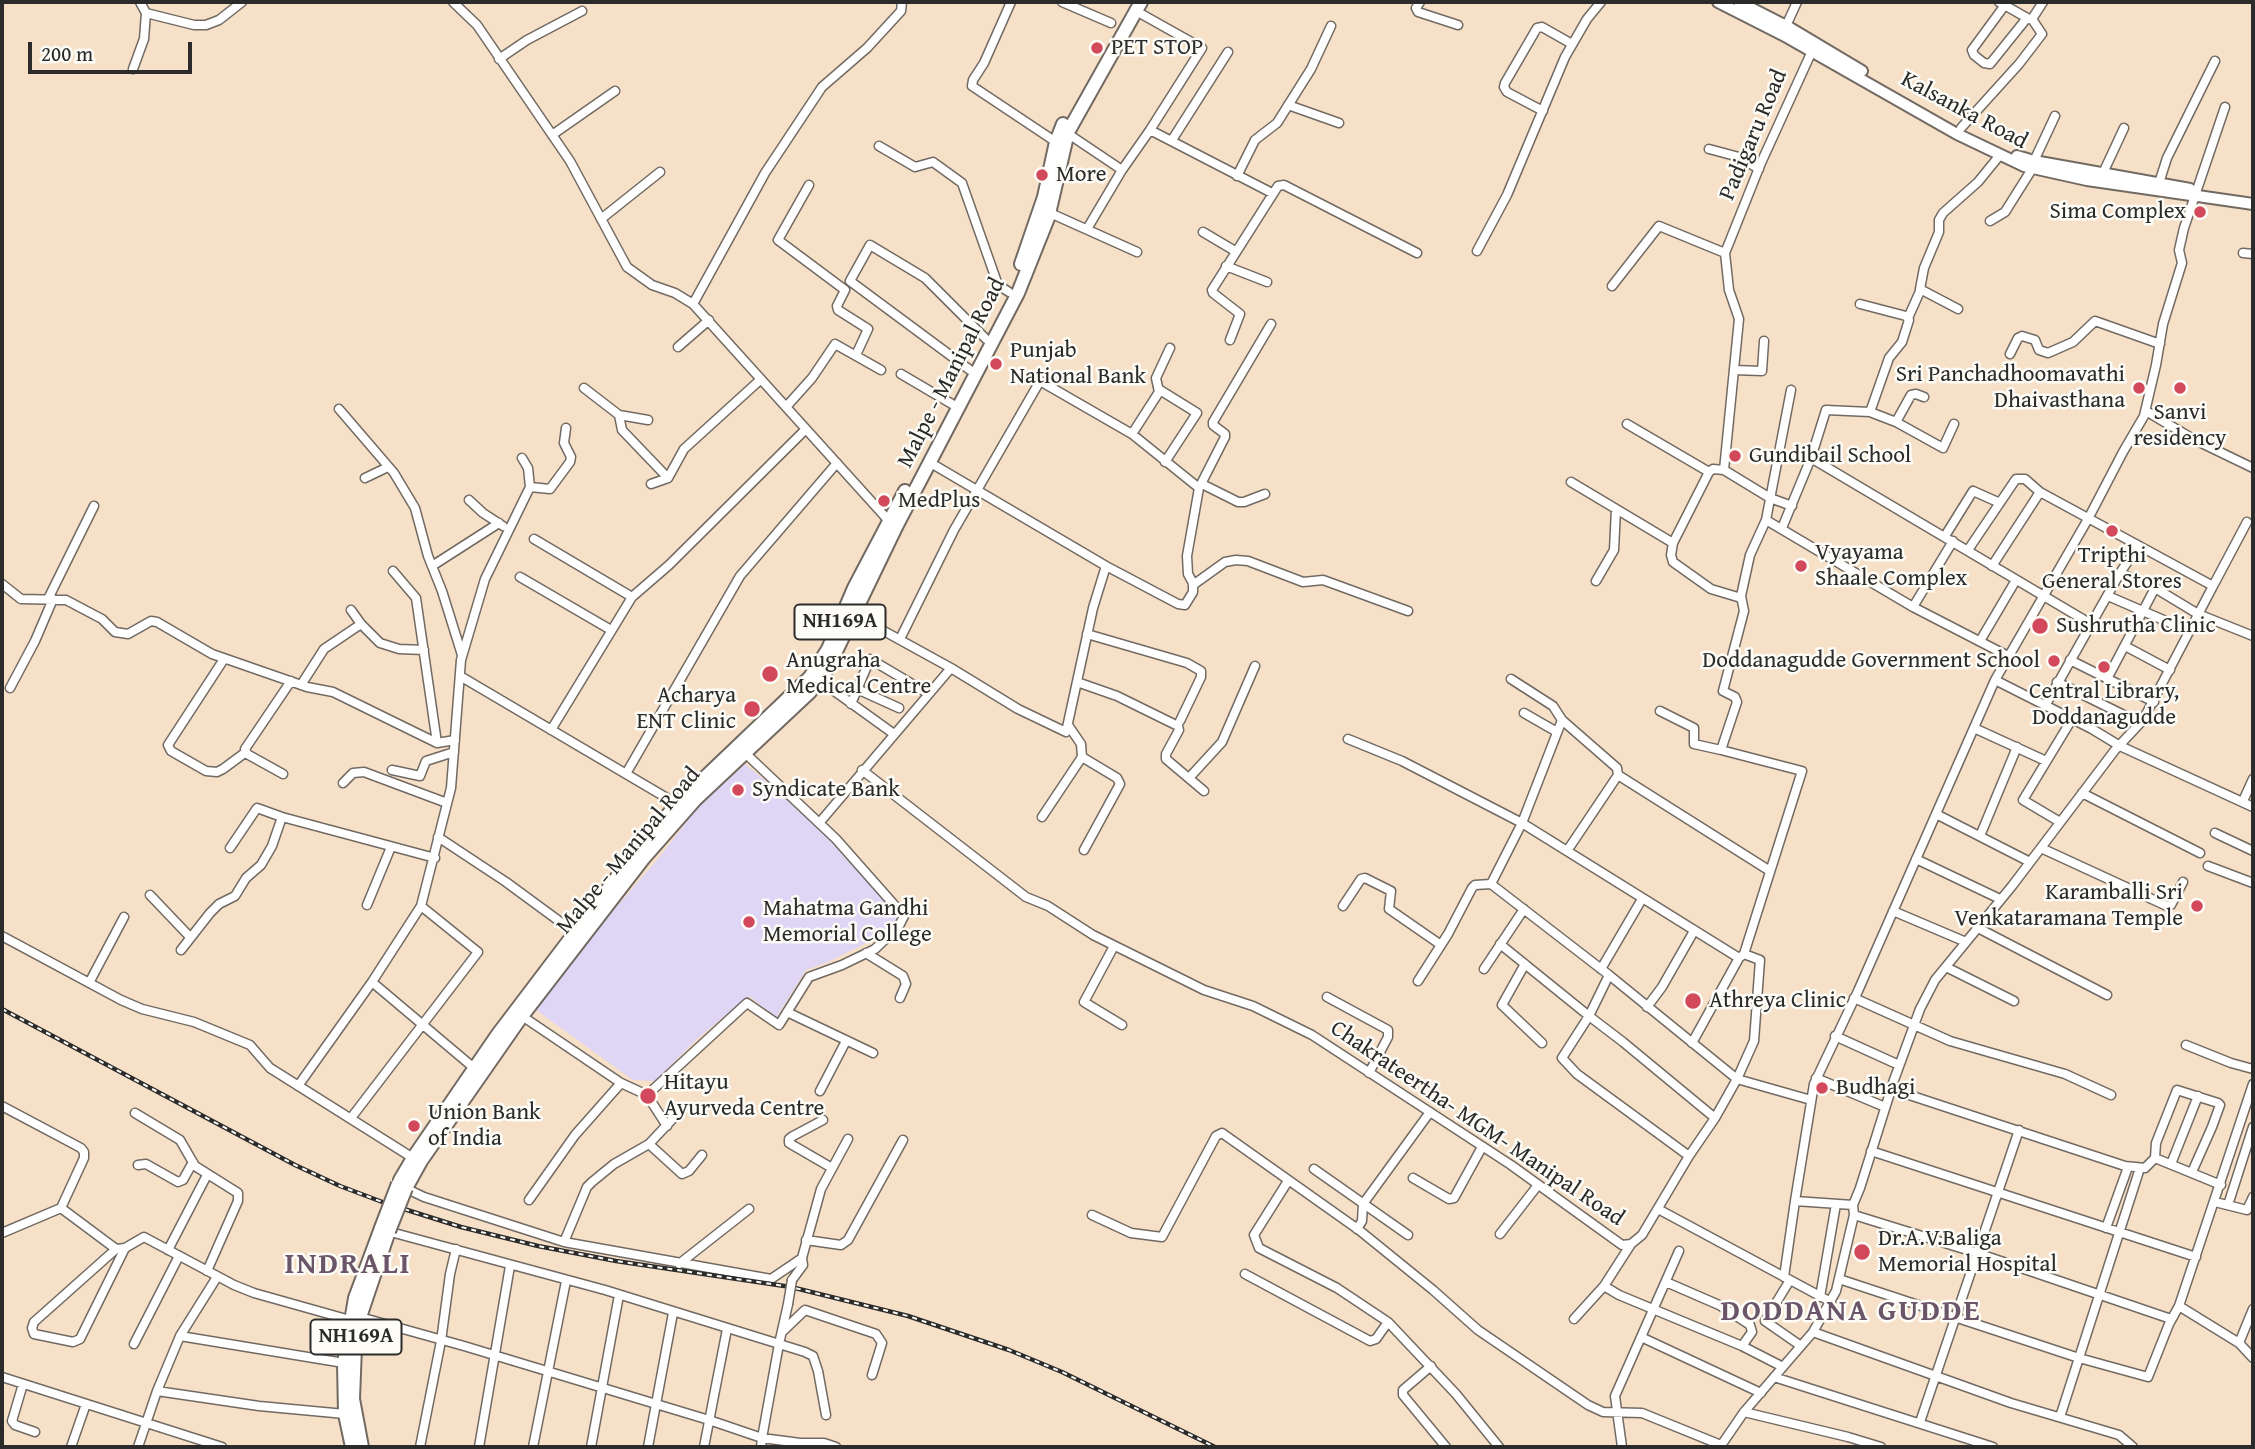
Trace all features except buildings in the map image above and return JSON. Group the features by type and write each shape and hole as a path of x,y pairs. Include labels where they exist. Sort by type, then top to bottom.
{"highway":[{"name":"Malpe - Manipal Road","path":"413,1158 474,1068 574,932 596,911 677,819 744,752 800,702 819,680 836,652 853,614 859,590 889,521 1010,292 1044,197 1056,142 1136,5"},
{"name":"Malpe - Manipal Road","path":"362,1447 348,1389 355,1347 355,1319 402,1186 596,911 677,804 810,677 828,649 1018,293 1049,214 1064,131"},
{"name":"NH169A","path":"402,1186 413,1158"},
{"name":"NH169A","path":"352,1447 345,1414 348,1389 344,1363 355,1319"}],"main road":[{"name":"Kalsanka Road","path":"1718,2 2000,155 2037,166 2253,204"},
{"path":"1739,2 1786,26 1931,113 2037,166 2103,173 2159,183 2195,193 2253,197"}],"street":[{"path":"133,69 144,38 146,13 140,2"},
{"path":"146,13 194,25 206,25 219,20 242,2"},
{"path":"453,2 477,25 570,161 626,267 652,285 675,293 693,304 889,521"},
{"path":"693,304 765,173 822,87 864,51 893,21 901,11 901,2"},
{"path":"1011,2 972,86 1056,142"},
{"path":"1062,2 1111,23"},
{"path":"1420,2 1416,8 1418,12 1458,25"},
{"path":"1477,251 1507,195 1572,44 1601,2"},
{"path":"1786,26 1797,2"},
{"path":"1961,128 2020,64 2042,34 2029,18 2002,3 1972,50 1984,63 1990,64 2029,18 2043,2"},
{"path":"1087,229 1202,48 1136,5"},
{"path":"499,60 527,40 582,11"},
{"path":"1237,176 1255,140 1277,123 1311,69 1331,26"},
{"path":"1543,111 1507,92 1505,83 1537,28 1542,27 1572,44"},
{"name":"Padigaru Road","path":"1725,253 1812,51"},
{"path":"1172,141 1228,52"},
{"path":"2159,183 2167,158 2215,61"},
{"path":"552,135 615,90"},
{"path":"1288,105 1339,122"},
{"path":"1801,1346 1765,1321 1787,1279 1796,1200 1816,1078 1995,680 2088,519 2146,411 2163,324 2182,263 2179,250 2195,193 2225,107"},
{"path":"1990,221 2005,212 2037,166 2055,116"},
{"path":"2103,173 2124,128"},
{"path":"1064,131 1122,170"},
{"path":"1150,131 1272,193"},
{"path":"879,146 915,167 933,162 962,183 998,285 1010,292"},
{"path":"1709,149 1740,158 1759,169"},
{"path":"1871,412 1889,358 1902,342 1920,289 1924,268 1939,232 1940,218 1978,182 2000,155"},
{"path":"601,219 660,172"},
{"path":"1230,340 1240,314 1212,292 1235,251 1278,186 1284,184 1417,253"},
{"path":"809,185 778,240 845,290"},
{"path":"1049,214 1137,252"},
{"path":"1612,286 1659,226 1725,253 1729,289 1739,319 1724,470"},
{"path":"1203,232 1235,251"},
{"path":"856,355 868,329 837,309 870,246 925,278 986,339"},
{"path":"2244,253 2253,254"},
{"path":"1226,266 1267,282"},
{"path":"850,281 970,370"},
{"path":"1920,289 1958,309"},
{"path":"1860,304 1908,318"},
{"path":"678,346 709,320"},
{"path":"2010,354 2018,338 2022,336 2033,339 2039,350 2048,353 2073,342 2095,321 2160,344"},
{"path":"929,462 1106,566 1181,605 1187,603 1192,595 1193,585 1188,575 1187,556 1201,486 1225,437 1213,422 1271,324"},
{"path":"1734,370 1762,371 1764,341"},
{"path":"786,407 812,378 835,344 881,370"},
{"path":"1165,461 1197,413 1160,390 1156,378 1170,348"},
{"path":"901,374 951,404"},
{"path":"650,484 668,478 684,449 760,380"},
{"path":"900,639 954,530 1040,381 1132,434 1201,486 1238,502 1265,494"},
{"path":"584,388 619,415 648,419"},
{"path":"1132,434 1160,390"},
{"path":"1721,750 1737,702 1735,697 1723,691 1744,611 1741,598 1750,555 1766,520 1791,390"},
{"path":"1896,422 1911,396 1916,394 1924,397"},
{"path":"339,409 388,467 415,508 462,656"},
{"path":"1782,528 1811,458 1826,410 1871,412 1896,422 1943,448 1954,424"},
{"path":"2146,411 2193,439 2253,468"},
{"path":"619,415 622,430 668,478"},
{"path":"1627,424 1709,472"},
{"path":"530,487 550,489 570,462 571,457 564,443 566,428"},
{"path":"551,730 632,597 669,565 806,429"},
{"path":"299,1086 421,906 452,788 462,656 485,579 530,487 527,468 522,458"},
{"path":"1811,458 2091,624"},
{"path":"627,772 740,576 837,463"},
{"path":"365,478 388,467"},
{"path":"1741,598 1712,589 1673,562 1671,555 1673,543 1709,472 1713,469 1724,470 1770,498 1791,506"},
{"path":"1968,550 2016,479 2025,479 2039,492 2213,586"},
{"path":"1572,482 1673,543"},
{"path":"1913,607 1973,491 2000,503"},
{"path":"1992,566 2039,492"},
{"path":"469,500 483,513 510,530"},
{"path":"10,688 35,640 50,599 94,506"},
{"path":"1596,581 1614,550 1616,509"},
{"path":"1766,520 1913,607 2008,656"},
{"path":"1092,1215 1131,1233 1162,1237 1219,1133 1357,1229 1478,1330 1595,1409 1642,1413 1720,1446 1744,1412 1814,1332 1831,1303 1839,1279 1853,1210 1885,1107 1920,1009 1935,980 2041,848 2115,750 2140,723 2154,702 2247,522"},
{"path":"432,565 499,523"},
{"path":"534,539 632,597"},
{"path":"2045,706 2138,546"},
{"path":"1193,585 1225,562 1248,561 1303,582 1323,580 1408,611"},
{"path":"853,614 951,668 1018,709 1066,732 1087,634 1106,566"},
{"path":"393,571 416,598 438,743"},
{"path":"2120,573 2155,588 2198,614 2253,636"},
{"path":"520,577 611,630"},
{"path":"1980,640 2016,580"},
{"path":"2,584 21,599 66,600 102,619 115,632 128,634 151,621 157,622 212,654 301,685 333,692 438,743 455,740"},
{"path":"2107,679 2155,588"},
{"path":"2108,596 2189,631"},
{"path":"351,610 380,643 424,650"},
{"path":"301,685 324,649 361,624"},
{"path":"1087,634 1187,663 1201,671 1201,677 1180,721"},
{"path":"2125,646 2170,670"},
{"path":"225,659 168,745 171,751 206,771 217,772 246,752 246,747 291,681"},
{"path":"851,704 870,659 929,694"},
{"path":"2070,660 2154,702"},
{"path":"1189,778 1222,742 1255,666"},
{"path":"820,822 951,668"},
{"path":"460,676 627,772 677,804"},
{"path":"1511,679 1553,706 1562,720 1616,766 1618,775 1770,871"},
{"path":"819,680 894,734"},
{"path":"1995,680 2120,747 2253,807"},
{"path":"1077,682 1117,696 1178,726 1179,730 1165,757 1204,791"},
{"path":"2057,682 2140,723"},
{"path":"857,689 899,708"},
{"path":"1660,711 1694,728 1694,744 1802,771 1741,956 1692,1043"},
{"path":"1524,713 1557,732"},
{"path":"2060,822 2023,800 2072,719"},
{"path":"1491,884 1522,823 1562,720"},
{"path":"1042,817 1082,757 1080,744 1068,725"},
{"path":"1974,728 2046,761"},
{"path":"1348,739 1402,761 1522,823 1694,931 1741,956 1760,960 1754,1041 1715,1118 1500,944"},
{"path":"1980,835 2017,747"},
{"path":"246,752 283,774"},
{"path":"392,770 420,776 426,761 454,752"},
{"path":"647,1095 747,1003 779,1025 809,977 875,949 899,926 904,916 820,822 744,752"},
{"path":"1082,757 1117,778 1120,784 1084,850"},
{"name":"Chakrateertha- MGM- Manipal Road","path":"862,771 1026,897 1048,906 1093,935 1203,990 1253,1006 1312,1035 1482,1147 1622,1245 1631,1244 1642,1235 1715,1118"},
{"path":"343,783 353,773 364,772 447,803"},
{"path":"1567,852 1618,775"},
{"path":"2243,802 2253,779"},
{"path":"2082,793 2200,853"},
{"path":"230,848 257,808 435,858"},
{"path":"1936,814 2030,862"},
{"path":"181,950 219,904 235,896 246,878 261,865 272,846 282,817"},
{"path":"2215,833 2253,851"},
{"path":"438,836 574,932"},
{"path":"368,905 391,847"},
{"path":"2041,848 2167,906 2171,905 2183,882"},
{"path":"1916,859 2000,899"},
{"path":"2208,866 2253,883"},
{"path":"1343,906 1365,877 1391,891 1389,909 1441,945"},
{"path":"1418,981 1472,888 1475,885 1491,884 1737,1079 1811,1100"},
{"path":"150,895 190,937"},
{"path":"1601,969 1642,899"},
{"path":"351,1118 478,952 421,906"},
{"path":"1484,969 1524,909"},
{"path":"1893,911 1966,942"},
{"path":"89,983 124,917"},
{"path":"1978,928 2107,995"},
{"path":"1647,1007 1662,987 1694,931"},
{"path":"2,936 142,1009 194,1022 250,1045 270,1068 413,1158"},
{"path":"1114,946 1084,1002 1122,1025"},
{"path":"866,953 903,976 906,984 900,998"},
{"path":"1525,964 1502,1005 1542,1043"},
{"path":"1946,967 2014,1001"},
{"path":"1609,975 1589,1016 1562,1058 1577,1074 1689,1156"},
{"path":"372,982 474,1068"},
{"path":"1327,997 1388,1030 1388,1037 1369,1073"},
{"path":"1854,998 1950,1041 2059,1072 2111,1095"},
{"path":"787,1013 873,1053"},
{"path":"522,1016 621,1083 647,1095 667,1125"},
{"path":"1835,1036 1899,1065"},
{"path":"820,1091 846,1041"},
{"path":"2186,1045 2253,1069"},
{"path":"1816,1078 1885,1107"},
{"path":"529,1200 575,1135 621,1083"},
{"path":"1839,1279 2148,1377 2171,1319 2179,1306 2253,1084"},
{"path":"1891,1089 2127,1167 2140,1168 2145,1168 2155,1158 2157,1143 2177,1090 2220,1105 2192,1172"},
{"path":"2171,1164 2198,1096"},
{"path":"2,1106 84,1152 84,1158 61,1208 2,1233"},
{"path":"564,1242 587,1187 614,1164 649,1144 681,1110"},
{"path":"1357,1229 1362,1221 1363,1204 1430,1112"},
{"path":"135,1113 184,1143 193,1163 207,1175 237,1191 239,1197 207,1271"},
{"path":"823,1120 793,1136 789,1143 832,1168"},
{"path":"2228,1205 2253,1127"},
{"path":"1920,1422 2019,1130"},
{"path":"762,1443 792,1280 803,1265 806,1240 821,1189 848,1139"},
{"path":"806,1240 841,1245 848,1240 904,1140"},
{"path":"649,1144 682,1174 689,1171 702,1155"},
{"path":"1413,1178 1449,1199 1454,1198 1482,1147"},
{"path":"1871,1152 2196,1257"},
{"path":"2155,1158 2221,1185"},
{"path":"138,1165 146,1164 178,1182 183,1180 193,1163"},
{"path":"2106,1228 2127,1167"},
{"path":"2060,1417 2140,1168"},
{"path":"1314,1169 1408,1235"},
{"path":"168,1250 207,1175"},
{"path":"1289,1181 1254,1235 1259,1248 1337,1289 1388,1322 1431,1366 1499,1447"},
{"path":"1500,1234 1538,1185"},
{"path":"402,1186 424,1198 564,1242 679,1264 771,1279 794,1266 802,1258"},
{"path":"2215,1202 2247,1210 2253,1197"},
{"path":"1796,1200 1836,1204 2171,1319"},
{"path":"1820,1297 1836,1204"},
{"path":"61,1208 120,1249"},
{"path":"679,1264 749,1209"},
{"path":"1658,1209 1831,1303"},
{"path":"385,1230 619,1295 813,1356 826,1415"},
{"path":"120,1249 83,1337 73,1342 33,1334 34,1322 120,1249 144,1237 217,1277 254,1293 464,1346 603,1387 709,1420 762,1443 824,1443 836,1447"},
{"path":"1574,1319 1604,1286 1631,1244"},
{"path":"420,1447 456,1249"},
{"path":"1622,1447 1615,1396 1679,1251"},
{"path":"134,1344 179,1256"},
{"path":"480,1447 510,1266"},
{"path":"1245,1275 1370,1341 1376,1339 1388,1322"},
{"path":"138,1447 180,1336 217,1277"},
{"path":"533,1447 566,1281"},
{"path":"1666,1282 1719,1305 1749,1325 1752,1332 1742,1346"},
{"path":"1604,1286 1742,1346 1783,1367"},
{"path":"591,1447 619,1295"},
{"path":"2179,1306 2239,1343 2253,1358"},
{"path":"2239,1343 2253,1309"},
{"path":"781,1332 805,1310 876,1334 882,1343 872,1375"},
{"path":"648,1447 673,1313"},
{"path":"704,1447 727,1329"},
{"path":"1814,1332 2011,1403 2119,1435 2133,1447"},
{"path":"180,1336 344,1363"},
{"path":"1641,1337 1760,1393"},
{"path":"1431,1366 1403,1390 1403,1395 1446,1447"},
{"path":"2,1377 222,1447"},
{"path":"1774,1377 1920,1422 1967,1443 1993,1447"},
{"path":"23,1384 12,1421 15,1425 35,1432"},
{"path":"157,1391 259,1406 345,1414"},
{"path":"71,1447 86,1404"},
{"path":"1744,1412 1881,1447"},
{"path":"189,1447 192,1438"}],"shaded area":[{"name":"Mahatma Gandhi Memorial College","path":"745,764 821,827 901,918 883,935 806,970 776,1018 749,996 697,1039 655,1081 633,1080 536,1010 599,927 699,806"}],"railway":[{"path":"2,1009 295,1165 385,1203 461,1227 538,1246 616,1261 791,1287 908,1316 1009,1350 1062,1372 1215,1447"}],"place":[{"name":"PET STOP","path":"1097,48"},
{"name":"More","path":"1042,175"},
{"name":"Sima Complex","path":"2200,212"},
{"name":"Punjab National Bank","path":"996,364"},
{"name":"Sri Panchadhoomavathi Dhaivasthana","path":"2139,388"},
{"name":"Sanvi residency","path":"2180,388"},
{"name":"Gundibail School","path":"1735,456"},
{"name":"MedPlus","path":"884,501"},
{"name":"Tripthi General Stores","path":"2112,531"},
{"name":"Vyayama Shaale Complex","path":"1801,566"},
{"name":"Sushrutha Clinic","path":"2040,626"},
{"name":"Doddanagudde Government School","path":"2054,661"},
{"name":"Central Library, Doddanagudde","path":"2104,667"},
{"name":"Anugraha Medical Centre","path":"770,674"},
{"name":"Acharya ENT Clinic","path":"752,709"},
{"name":"Syndicate Bank","path":"738,790"},
{"name":"Karamballi Sri Venkataramana Temple","path":"2197,906"},
{"name":"Mahatma Gandhi Memorial College","path":"749,922"},
{"name":"Athreya Clinic","path":"1693,1001"},
{"name":"Budhagi","path":"1822,1088"},
{"name":"Hitayu Ayurveda Centre","path":"648,1096"},
{"name":"Union Bank of India","path":"414,1126"},
{"name":"Dr.A.V.Baliga Memorial Hospital","path":"1862,1252"}],"district":[{"name":"INDRALI","path":"348,1265"},
{"name":"DODDANA GUDDE","path":"1851,1312"}]}
